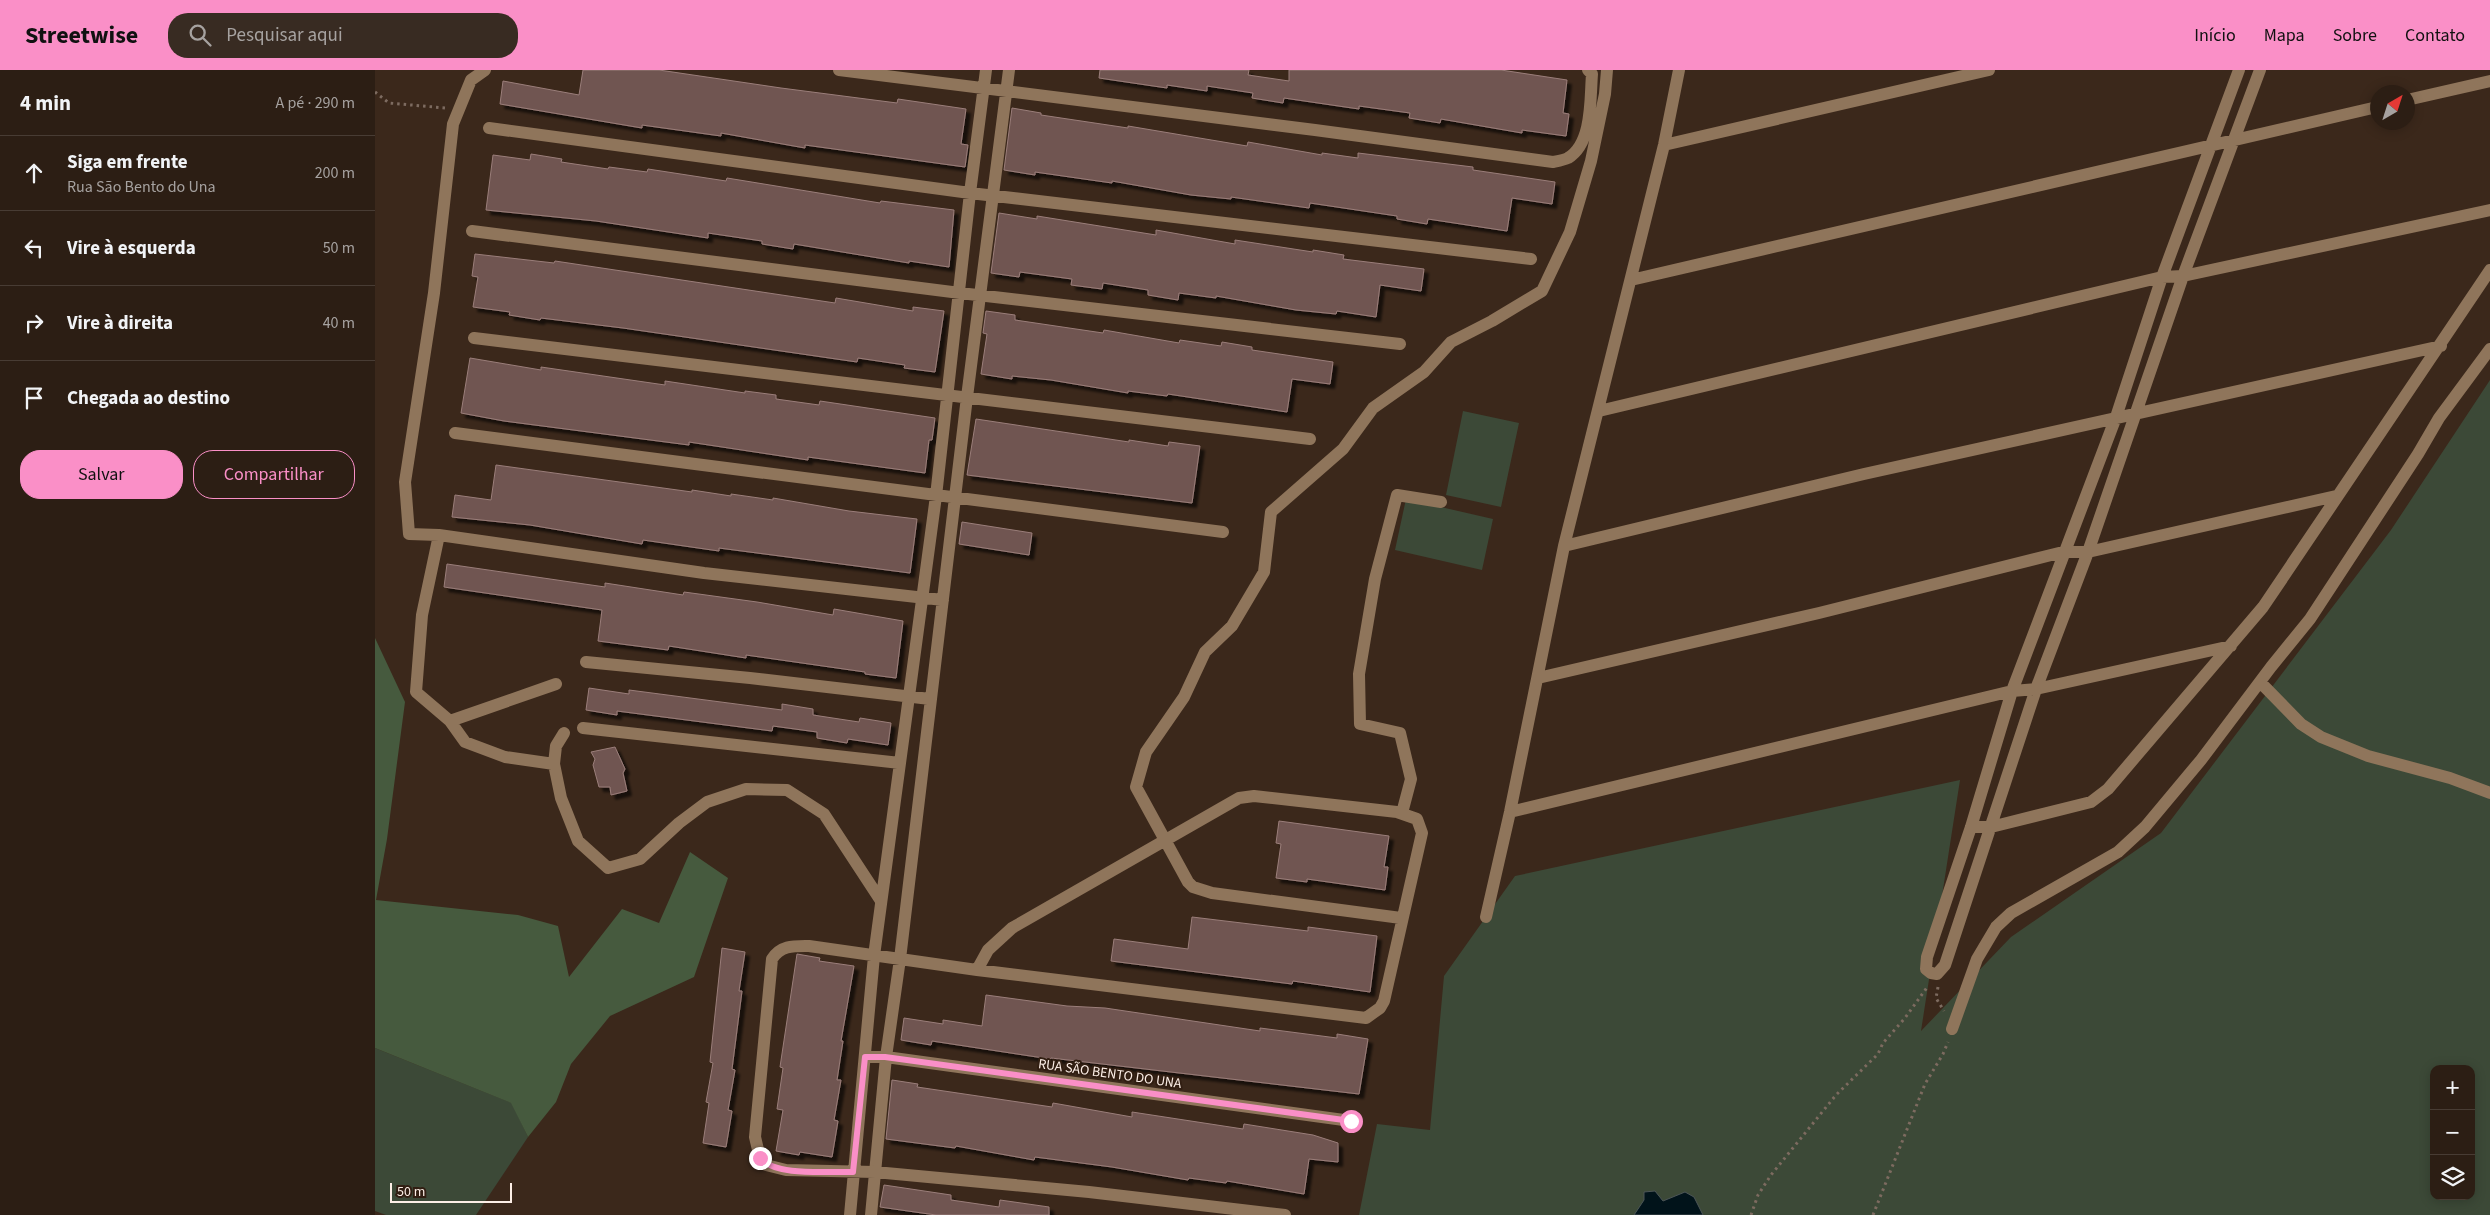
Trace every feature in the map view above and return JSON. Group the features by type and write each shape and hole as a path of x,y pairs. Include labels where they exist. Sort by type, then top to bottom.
{"street":[{"path":"485,70 471,80 453,124 434,293 405,482 409,534 439,535 704,573 922,596 943,600"},
{"path":"839,70 1553,162 1568,158 1584,136 1589,110 1592,74 1588,70"},
{"path":"850,1215 874,956 937,496 970,193 986,70"},
{"path":"871,1215 885,1057 901,959 930,699 1009,70"},
{"path":"1401,918 1201,890 1188,882 1136,787 1146,752 1184,697 1205,652 1232,626 1264,572 1271,512 1343,449 1373,408 1424,372 1451,342 1542,292 1570,232 1591,161 1605,94 1607,70"},
{"path":"1486,917 1510,812 1564,546 1664,144 1679,70"},
{"path":"1664,144 1989,70"},
{"path":"2239,70 2162,277 2116,417 2063,552 2012,691 1971,827 1927,957 1926,969 1931,974 1940,972 1945,965 2036,689 2088,552 2183,276 2260,70"},
{"path":"2415,98 2490,81"},
{"path":"1631,280 2370,109"},
{"path":"489,128 970,193 1531,259"},
{"path":"1599,411 2162,277 2183,276 2490,210"},
{"path":"472,231 960,293 1400,344"},
{"path":"1971,827 1991,827 2091,802 2099,797 2263,607 2336,496 2441,346 2490,270"},
{"path":"474,338 1310,439"},
{"path":"1564,546 1865,474 2441,346"},
{"path":"1952,1029 1977,959 1996,927 2011,913 2106,859 2135,838 2201,760 2310,619 2418,454 2439,418 2490,349"},
{"path":"455,433 1223,532"},
{"path":"1402,813 1411,779 1400,733 1360,724 1359,674 1375,579 1397,495 1441,502"},
{"path":"1538,678 1819,613 2063,552 2088,552 2336,496"},
{"path":"439,535 423,615 416,692 450,721 465,742 505,757 554,764"},
{"path":"1510,812 2012,691 2036,689 2231,646"},
{"path":"586,662 750,678 930,699"},
{"path":"2260,682 2301,724 2321,737 2369,756 2450,778 2490,794"},
{"path":"450,721 555,684"},
{"path":"583,728 901,763"},
{"path":"565,733 556,746 554,764 561,798 578,841 608,868 640,859 679,823 707,802 746,790 787,790 824,814 881,901"},
{"path":"977,970 987,950 1013,928 1239,798 1254,796 1402,813 1417,819 1422,833 1401,918 1384,1001 1380,1008 1366,1018 977,970 809,946 786,947 777,952 772,959 755,1137 760,1158 766,1164 786,1170 875,1172 1089,1192 1285,1215"},
{"name":"RUA SÃO BENTO DO UNA","path":"865,1057 885,1057 1351,1121"}],"path":[{"path":"375,92 389,103 459,109"},
{"path":"1873,1215 1925,1084 1943,1054 1952,1029 1936,998 1940,972"},
{"path":"1751,1215 1758,1195 1771,1175 1835,1095 1878,1054 1883,1043 1940,972"}],"green space":[{"path":"2490,380 2490,1215 1359,1215 1377,1124 1430,1130 1444,976 1515,876 1960,780 1921,1031 2011,937 2161,833 2391,530"},
{"path":"1463,411 1519,423 1501,507 1446,495"},
{"path":"1406,499 1493,519 1482,570 1395,550"},
{"path":"375,638 405,702 387,839 376,900 518,915 558,926 569,977 622,909 659,923 690,852 728,878 694,977 610,1016 571,1064 556,1102 528,1137 511,1103 375,1048"},
{"path":"375,1048 512,1103 528,1137 476,1215 386,1215 375,1211"}],"shaded area":[{"path":"1655,1191 1663,1201 1685,1192 1694,1197 1703,1215 1634,1215 1644,1200 1644,1192"}],"building":[{"path":"583,70 659,70 897,103 898,99 966,109 961,144 968,145 965,167 805,145 805,148 721,133 721,136 642,125 642,128 500,104 503,81 579,95"},
{"path":"1100,70 1249,70 1248,75 1289,81 1289,70 1501,70 1567,80 1563,113 1569,114 1566,136 1522,130 1522,133 1441,119 1440,123 1409,118 1410,113 1359,106 1359,109 1284,98 1283,103 1252,98 1253,93 1207,86 1207,91 1167,85 1167,88 1099,78"},
{"path":"1012,108 1041,113 1041,115 1128,128 1128,126 1247,146 1248,142 1322,155 1322,153 1358,158 1358,153 1473,167 1473,170 1555,182 1552,204 1512,198 1507,231 1428,219 1427,224 1397,219 1397,216 1310,203 1309,208 1231,197 1231,199 1191,195 1112,181 1112,183 1035,172 1035,175 1004,170"},
{"path":"531,154 562,159 561,162 608,169 609,167 647,172 648,169 726,181 727,178 880,203 881,201 954,210 949,267 909,261 909,263 794,244 793,249 762,244 762,241 708,233 708,238 596,221 486,210 493,155 530,160"},
{"path":"999,213 1037,219 1037,216 1156,235 1156,230 1235,244 1235,240 1313,252 1313,250 1344,255 1343,259 1424,269 1421,291 1380,285 1376,317 1337,311 1336,314 1296,310 1216,296 1216,298 1179,293 1178,300 1148,295 1148,290 1103,283 1102,289 1071,285 1072,279 1020,272 1019,277 991,273"},
{"path":"475,254 554,263 555,261 835,303 836,298 913,311 913,307 944,311 935,372 904,368 905,365 858,358 857,362 623,328 541,318 540,320 509,315 510,312 473,307 478,277 472,276"},
{"path":"986,311 1015,315 1015,320 1103,333 1104,330 1179,343 1180,340 1221,346 1222,342 1252,347 1252,350 1333,362 1330,384 1292,379 1287,412 1168,394 1167,396 1128,391 1128,393 1051,380 1012,376 1012,379 981,374 987,334 983,333"},
{"path":"470,358 541,370 541,367 665,385 665,381 745,393 745,391 776,395 776,399 819,405 820,401 935,418 932,440 929,440 925,473 808,457 808,460 689,442 689,445 504,421 461,413"},
{"path":"976,419 1129,442 1129,440 1168,446 1169,442 1200,446 1192,503 967,475"},
{"path":"496,465 692,492 692,490 773,500 773,498 849,511 917,519 910,573 719,548 719,551 643,540 642,544 530,525 452,517 455,495 491,500"},
{"path":"962,522 1032,533 1029,555 959,544"},
{"path":"447,564 605,587 605,583 683,595 684,592 833,615 834,609 903,621 896,678 746,655 746,658 669,646 668,650 598,641 602,610 444,587"},
{"path":"589,688 629,694 629,690 782,710 782,704 813,709 813,715 859,722 860,718 891,723 888,745 848,739 847,743 817,738 817,732 773,726 772,731 617,711 617,715 586,710"},
{"path":"615,747 625,769 623,773 627,791 611,795 610,787 599,787 593,765 595,759 591,752"},
{"path":"1279,821 1389,836 1384,867 1388,867 1385,890 1307,879 1307,882 1276,878 1281,844 1276,843"},
{"path":"1192,917 1308,931 1308,927 1377,936 1370,992 1293,981 1292,984 1111,961 1114,939 1188,949"},
{"path":"722,948 745,952 739,991 742,991 732,1069 735,1070 728,1110 732,1111 726,1147 703,1143 709,1103 706,1102 713,1063 710,1062"},
{"path":"797,954 820,958 819,961 854,966 841,1041 843,1041 837,1080 841,1080 834,1120 838,1121 832,1157 800,1152 799,1155 776,1151 783,1110 777,1109 783,1068 780,1067"},
{"path":"986,995 1067,1006 1105,1008 1260,1031 1260,1028 1337,1038 1337,1034 1368,1039 1359,1094 1050,1059 932,1041 931,1045 901,1040 904,1018 943,1024 943,1020 982,1026"},
{"path":"892,1080 918,1084 917,1087 1052,1107 1053,1103 1132,1117 1132,1112 1243,1129 1244,1124 1313,1135 1338,1143 1338,1162 1309,1159 1304,1194 1227,1181 1226,1183 1189,1178 1188,1180 1112,1167 1035,1157 1034,1160 956,1146 955,1148 886,1139"},
{"path":"884,1185 951,1195 951,1200 999,1207 1000,1200 1049,1207 1049,1215 936,1215 880,1207"}],"route":[{"path":"760,1158 766,1164 786,1170 853,1172 865,1057 885,1057 1351,1121"}]}
